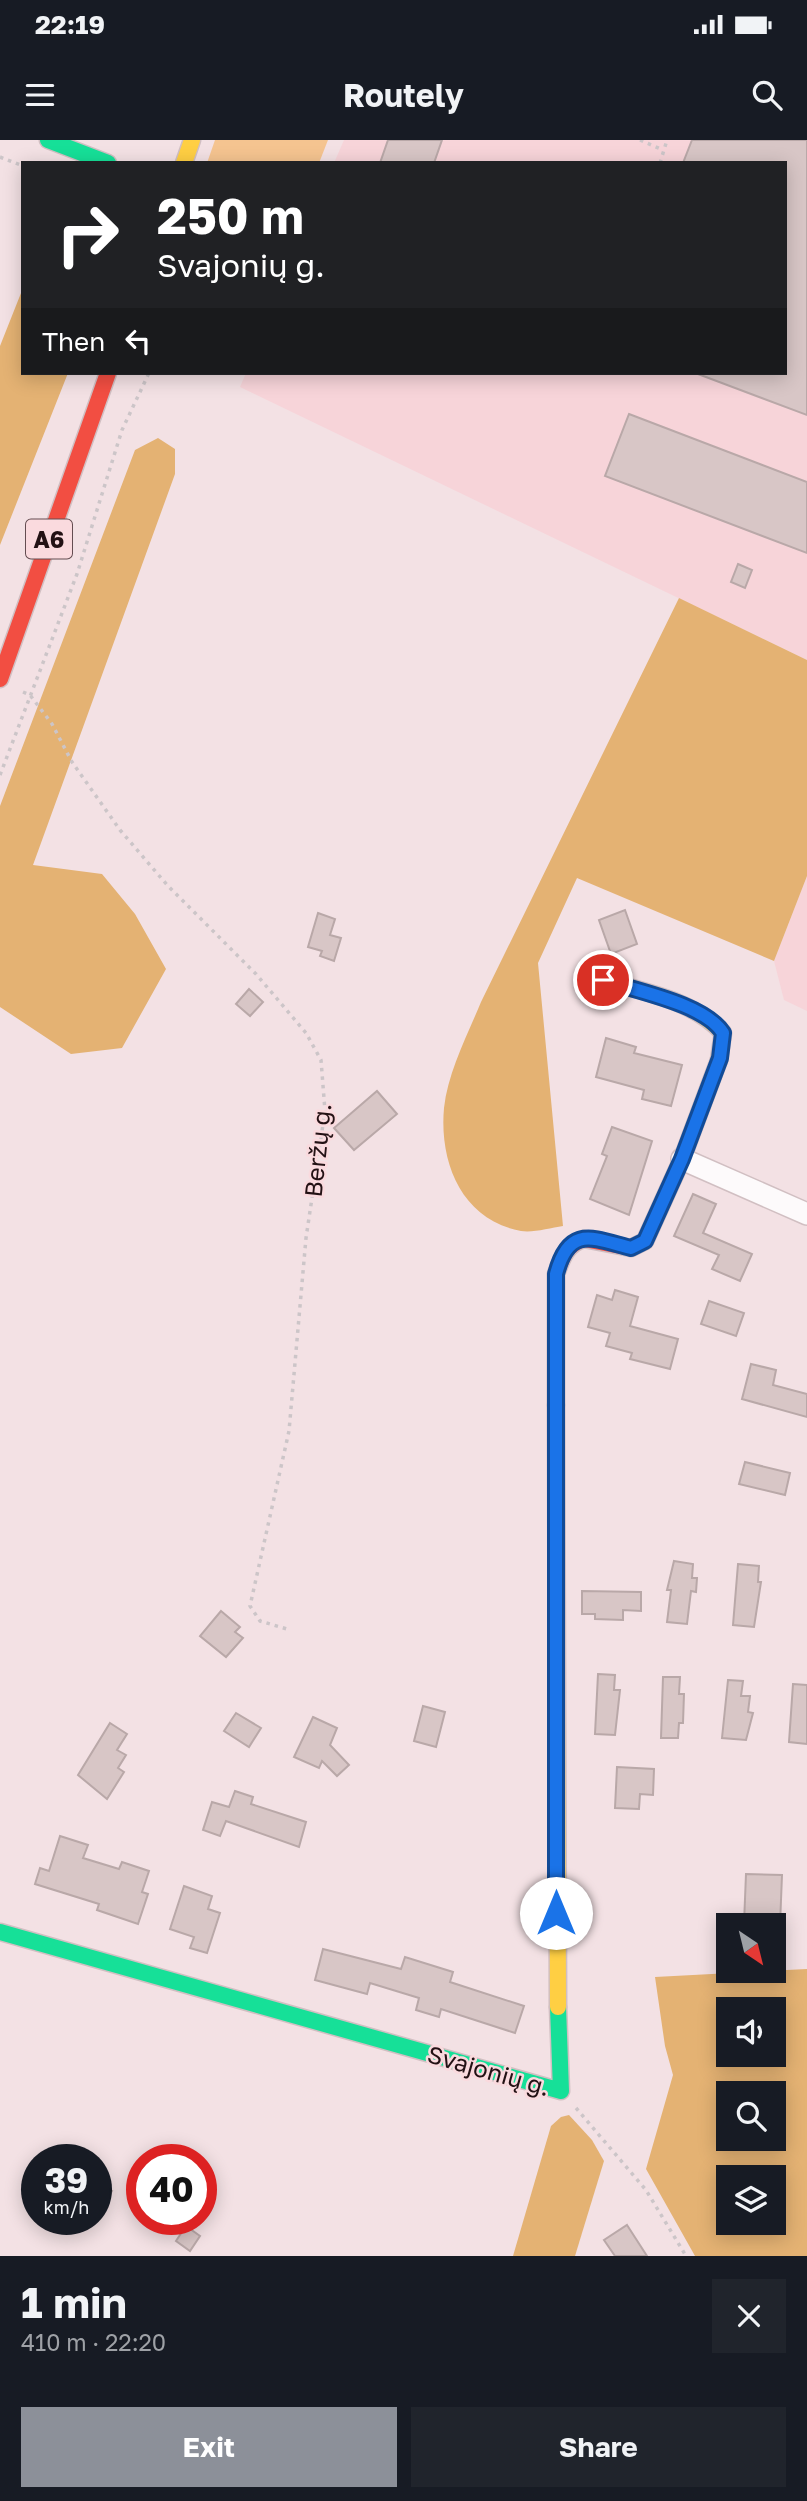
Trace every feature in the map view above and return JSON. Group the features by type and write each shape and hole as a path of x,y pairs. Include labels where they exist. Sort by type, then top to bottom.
{"main road":[{"path":"48,140 103,161"},
{"path":"185,161 192,140"},
{"name":"A6","path":"0,679 106,375"},
{"name":"Svajonių g.","path":"0,1932 561,2091 556,1968 556,1274 562,1252 576,1240 591,1238 631,1248 645,1241 682,1159 720,1058 723,1033 716,1021 700,1012 603,980"}],"street":[{"path":"682,1159 807,1214"}],"path":[{"path":"640,140 663,150"},
{"path":"660,161 667,140"},
{"path":"0,157 21,165"},
{"path":"0,775 77,574 122,430 148,375"},
{"name":"Beržų g.","path":"20,690 30,695 51,724 72,762 120,830 168,886 256,974 306,1033 321,1060 325,1111 306,1238 289,1431 250,1606 260,1621 287,1629"},
{"path":"561,2091 646,2190 686,2256"}],"shaded area":[{"path":"215,140 328,140 320,161 208,161"},
{"path":"344,140 807,140 807,660 240,387 245,375 787,375 787,161 335,161"},
{"path":"21,293 21,375 67,375 0,545 0,346"},
{"path":"158,438 175,449 175,474 33,865 102,874 135,914 166,969 122,1048 71,1054 0,1007 0,806 135,450"},
{"path":"679,598 807,660 807,876 774,961 577,878 538,963 563,1226 521,1231 501,1225 483,1215 469,1202 458,1186 446,1149 443,1129 449,1081 481,1002"},
{"path":"807,876 807,1011 784,1000 774,961"},
{"path":"807,1969 807,2256 695,2256 646,2169 673,2075 665,2046 655,1977 716,1974 716,1983 786,1983 786,1970"},
{"path":"569,2115 592,2140 604,2161 575,2256 513,2256 551,2126 561,2117"}],"building":[{"path":"388,140 442,140 435,161 381,161"},
{"path":"692,140 807,140 807,415 701,375 787,375 787,161 684,161"},
{"path":"629,414 807,482 807,553 605,476"},
{"path":"738,564 752,570 745,588 731,582"},
{"path":"625,910 637,944 611,954 599,920"},
{"path":"318,913 335,919 330,935 341,938 334,961 320,956 322,951 308,947"},
{"path":"249,989 263,1002 250,1016 236,1004"},
{"path":"606,1038 636,1047 634,1053 682,1065 671,1106 642,1099 644,1090 596,1077"},
{"path":"377,1091 397,1114 354,1150 334,1128"},
{"path":"612,1127 652,1141 629,1215 590,1199 607,1156 602,1154"},
{"path":"693,1194 716,1204 703,1233 752,1254 740,1281 712,1269 719,1255 674,1236"},
{"path":"615,1290 638,1297 630,1326 678,1339 670,1369 630,1359 632,1353 606,1346 610,1333 588,1327 597,1295 612,1300"},
{"path":"709,1301 744,1313 736,1336 701,1324"},
{"path":"751,1364 776,1370 773,1385 807,1394 807,1417 742,1399"},
{"path":"745,1462 790,1473 785,1495 739,1484"},
{"path":"674,1561 693,1564 692,1578 697,1578 696,1592 691,1591 687,1624 667,1622 671,1590 667,1590"},
{"path":"738,1564 759,1566 758,1582 761,1582 754,1627 733,1625"},
{"path":"582,1591 641,1592 641,1611 623,1610 623,1620 595,1619 595,1614 582,1614"},
{"path":"221,1611 240,1627 235,1632 243,1638 226,1657 200,1636"},
{"path":"598,1674 615,1675 614,1690 620,1690 615,1735 595,1734"},
{"path":"663,1677 680,1677 679,1694 684,1694 683,1723 679,1723 678,1738 661,1738"},
{"path":"728,1680 743,1681 741,1696 750,1696 748,1712 753,1713 746,1740 722,1738"},
{"path":"793,1684 807,1685 807,1744 789,1742"},
{"path":"423,1706 445,1712 436,1747 414,1741"},
{"path":"236,1713 261,1728 249,1747 224,1731"},
{"path":"313,1717 337,1728 330,1745 349,1765 337,1776 322,1761 319,1768 294,1757"},
{"path":"110,1723 127,1734 117,1750 126,1755 118,1768 124,1772 107,1799 78,1775"},
{"path":"617,1767 654,1769 653,1795 640,1794 639,1809 615,1808"},
{"path":"235,1791 253,1797 251,1804 306,1822 299,1847 226,1821 220,1836 203,1830 212,1802 229,1807"},
{"path":"60,1836 88,1845 83,1858 119,1869 122,1862 149,1871 142,1892 148,1894 138,1924 97,1910 99,1904 35,1884 40,1868 49,1871"},
{"path":"746,1874 782,1875 780,1913 744,1913"},
{"path":"184,1886 212,1896 208,1909 220,1913 207,1953 190,1948 194,1937 170,1929"},
{"path":"323,1949 401,1969 405,1957 453,1972 450,1982 524,2006 515,2033 441,2009 439,2017 416,2010 419,1998 370,1983 367,1994 315,1980"},
{"path":"627,2225 647,2256 615,2256 604,2240"},
{"path":"180,2235 200,2236 190,2251 176,2241"}],"traffic: fast":[{"path":"48,140 103,161"},
{"path":"0,1932 561,2091 558,2007"}],"traffic: slow":[{"path":"185,161 192,140"},
{"path":"603,980 651,993 697,1012 723,1033 719,1060"},
{"path":"556,1405 558,2007"}],"traffic: jam":[{"path":"0,679 107,375"},
{"path":"556,1405 556,1274 563,1257 573,1244 584,1239 631,1248 645,1241 682,1159 719,1060"}],"route":[{"path":"556,1913 556,1274 562,1252 576,1240 591,1238 631,1248 645,1241 661,1200 682,1159 720,1058 723,1033 716,1021 700,1012 603,980"}]}
